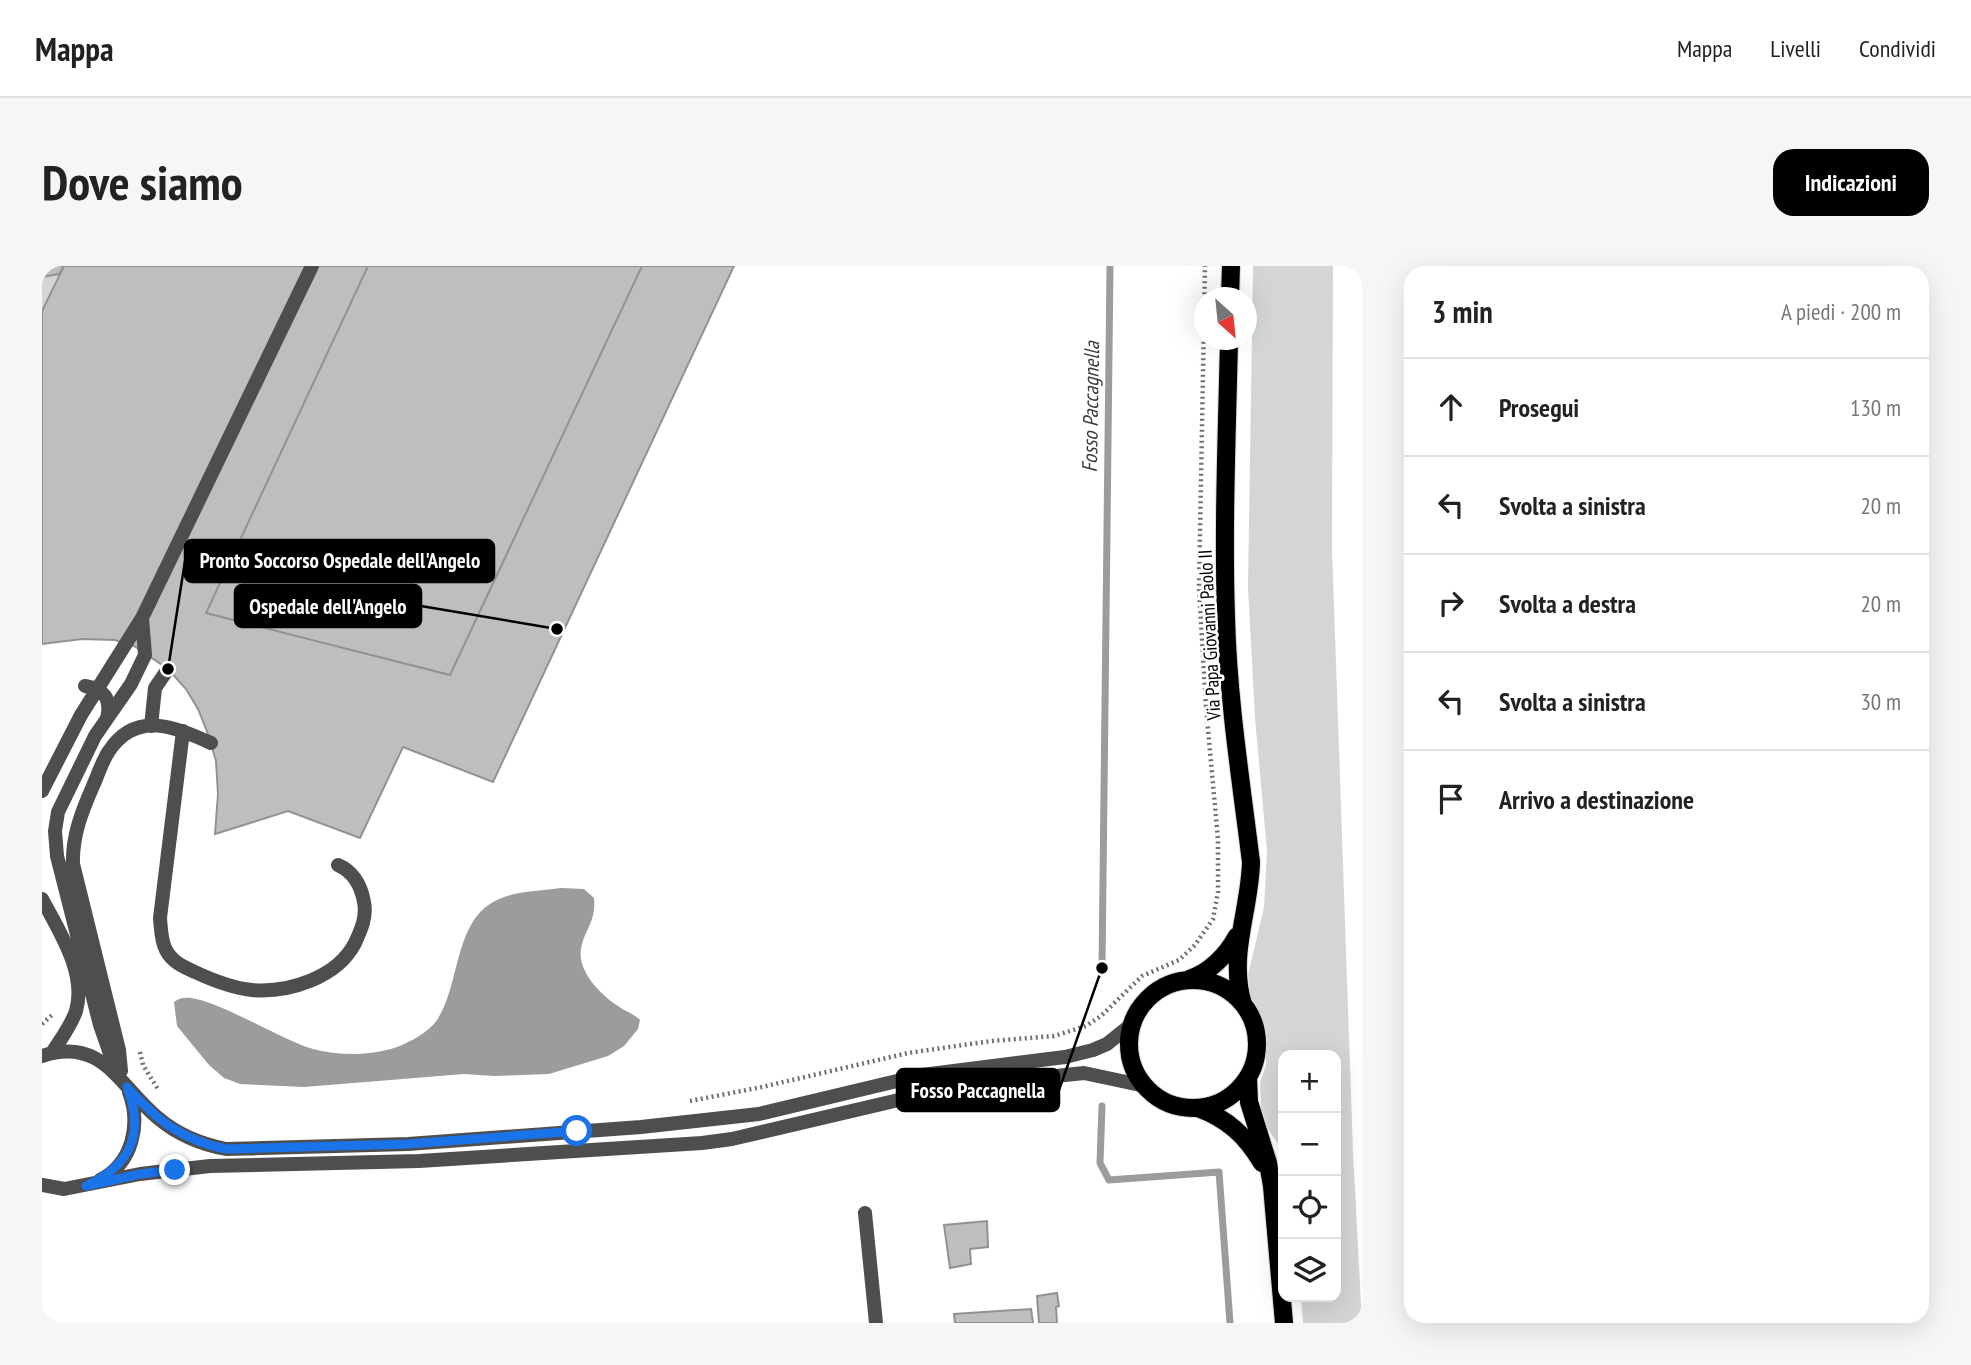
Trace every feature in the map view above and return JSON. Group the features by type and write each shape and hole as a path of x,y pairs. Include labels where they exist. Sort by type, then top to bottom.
{"main road":[{"path":"1230,287 1231,266"},
{"name":"Via Papa Giovanni Paolo II","path":"1229,350 1226,619 1233,714 1251,862 1237,967 1243,1004"},
{"name":"Via Papa Giovanni Paolo II","path":"1185,980 1202,973 1225,954 1242,927"},
{"path":"1197,1108 1229,1097 1248,1078 1254,1066 1257,1043 1254,1022 1243,1004 1221,986 1185,980 1167,985 1150,997 1132,1024 1130,1057 1138,1077 1153,1094 1172,1105 1197,1108 1220,1116 1234,1126 1255,1152 1272,1186"},
{"path":"1248,1078 1249,1102 1268,1163 1272,1186 1284,1323"}],"lane":[{"path":"42,791 81,715 92,687 142,618 312,266"},
{"path":"86,1186 105,1177 118,1166 134,1138 136,1122 134,1105 100,1025 57,856 55,831 58,812 95,736 131,684 145,655 142,618"},
{"path":"151,726 155,688 168,669"},
{"path":"92,687 104,694 108,702 107,719"},
{"path":"122,1080 119,1049 79,893 72,853 79,817 109,751 125,733 142,727 173,726 211,743"},
{"path":"183,731 160,918 166,951 176,964 220,982 251,990 280,989 316,978 346,957 361,931 364,919 365,906 361,889 350,871 338,865"},
{"path":"42,899 74,965 78,987 78,1003 73,1018 45,1055"},
{"path":"45,1055 75,1052 93,1056 122,1080 146,1108 181,1134 215,1147 226,1149 408,1144 640,1127 759,1114 922,1075 1065,1057 1107,1044 1132,1024"},
{"path":"42,1185 64,1189 140,1174 210,1166 419,1161 702,1143 755,1134 920,1095 1055,1075 1084,1073 1144,1086"},
{"path":"864,1213 876,1323"}],"path":[{"path":"689,1101 908,1053 991,1041 1054,1036 1086,1026 1101,1016 1142,976 1179,960 1195,945 1213,919 1218,892 1218,840 1199,588 1205,266"},
{"path":"42,1024 55,1010"},
{"path":"137,1043 144,1065 157,1088 166,1097"}],"shaded area":[{"path":"1253,266 1333,266 1332,548 1353,1152 1362,1323 1303,1323 1301,1302 1341,1302 1341,1050 1278,1050 1278,1144 1268,1129 1261,1107 1260,1082 1266,1065 1266,1038 1251,1000 1248,975 1264,907 1267,851 1255,718 1248,587 1252,350 1257,350 1257,287 1253,287"},
{"path":"59,274 42,311 42,277"},
{"path":"561,888 584,889 594,898 592,920 581,949 586,974 604,996 640,1020 638,1029 624,1046 608,1056 549,1074 464,1074 304,1087 240,1084 224,1078 209,1065 177,1026 174,1002 183,998 195,999 227,1010 313,1049 355,1054 397,1047 424,1032 437,1020 450,990 464,940 480,912 493,902 509,896"}],"building":[{"path":"42,266 64,266 59,274 42,277"},
{"path":"64,266 734,266 493,782 403,747 360,838 288,811 215,834 218,794 216,761 198,709 186,689 168,669 134,646 115,640 82,639 42,644 42,311"},
{"path":"368,266 642,266 450,675 206,613"},
{"path":"987,1221 988,1247 970,1249 971,1264 950,1268 944,1225"},
{"path":"1057,1293 1057,1323 1039,1323 1037,1296"},
{"path":"1031,1309 1033,1323 955,1323 954,1314"}],"waterway":[{"name":"Fosso Paccagnella","path":"1102,968 1110,266"},
{"name":"Fosso Paccagnella","path":"1102,1106 1100,1163 1109,1180 1219,1172 1230,1323"}],"place":[{"name":"Ospedale dell'Angelo","path":"557,629"},
{"name":"Pronto Soccorso Ospedale dell'Angelo","path":"168,669"},
{"name":"Fosso Paccagnella","path":"1102,968"}],"route":[{"path":"175,1170 140,1174 86,1186 105,1177 118,1166 134,1138 134,1105 127,1087 146,1108 181,1134 203,1145 226,1149 408,1144 577,1131"}]}
